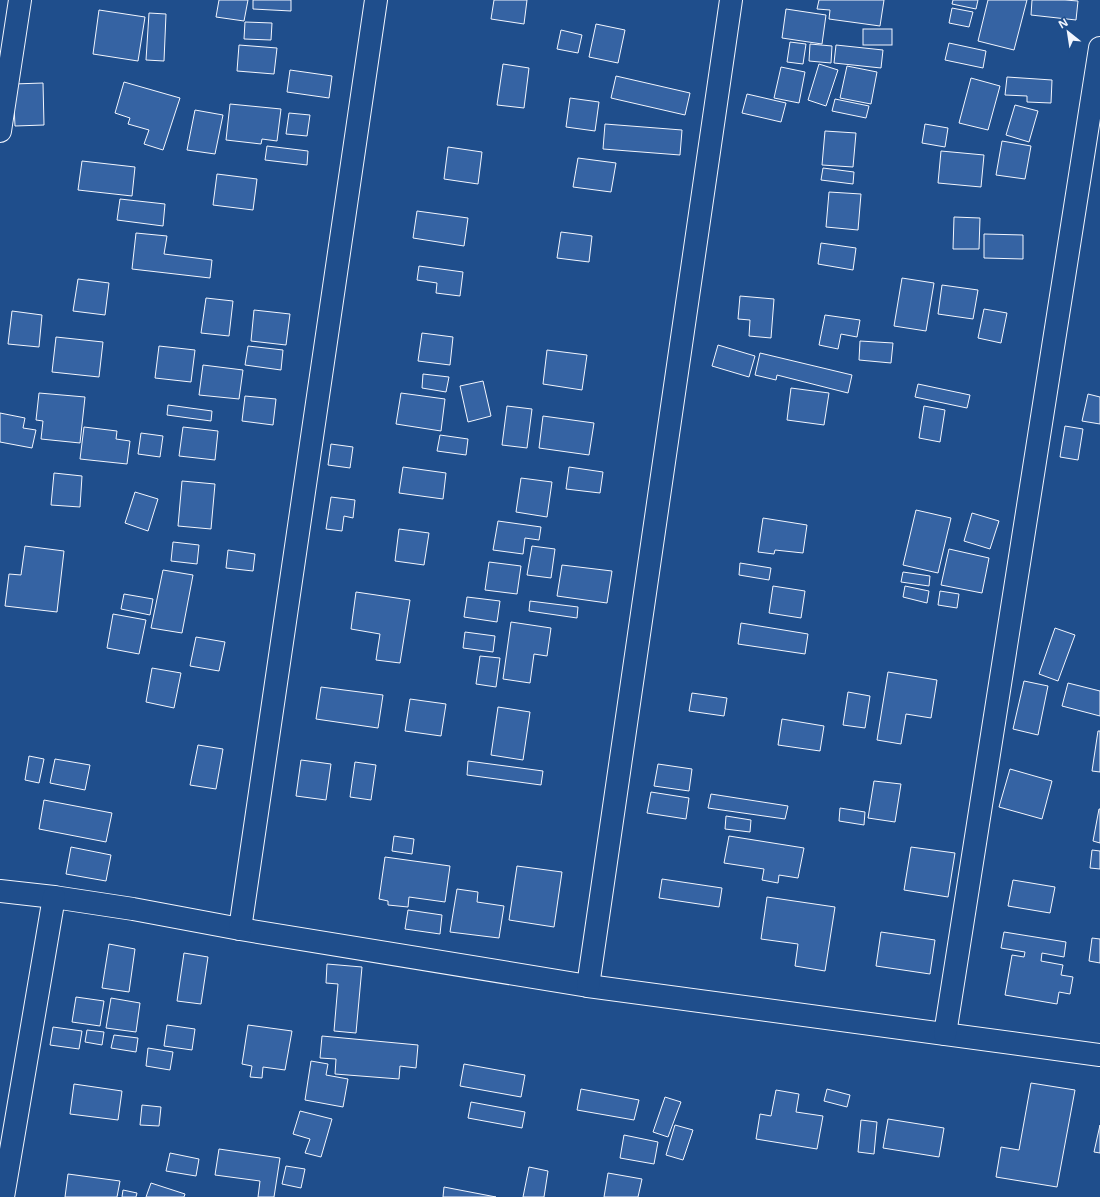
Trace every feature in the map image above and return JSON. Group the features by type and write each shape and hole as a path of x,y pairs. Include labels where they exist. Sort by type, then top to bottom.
{"street":[{"path":"0,131 20,0"},
{"path":"240,929 376,0"},
{"path":"588,986 731,0"},
{"path":"945,1034 1100,48"},
{"path":"0,892 54,897 133,909 240,929 588,986 1100,1054"},
{"path":"3,1186 54,897"}],"building":[{"path":"219,0 248,0 244,21 216,17"},
{"path":"253,0 291,0 291,11 253,9"},
{"path":"494,0 527,0 524,24 491,19"},
{"path":"819,0 884,0 880,26 829,19 830,10 817,9"},
{"path":"953,0 978,0 976,9 952,4"},
{"path":"988,0 1027,0 1014,50 978,41"},
{"path":"1032,0 1078,1 1076,20 1031,15"},
{"path":"952,8 973,12 969,27 949,23"},
{"path":"786,9 826,15 822,44 782,38"},
{"path":"99,10 145,17 138,61 93,54"},
{"path":"149,13 166,14 164,61 146,60"},
{"path":"245,22 272,23 271,40 244,39"},
{"path":"596,24 625,30 618,63 589,57"},
{"path":"863,29 892,29 892,45 863,45"},
{"path":"561,30 582,35 578,53 557,49"},
{"path":"790,42 806,44 803,64 787,62"},
{"path":"949,43 986,51 983,68 945,60"},
{"path":"810,44 832,46 831,63 809,61"},
{"path":"239,45 277,48 274,74 237,71"},
{"path":"836,45 883,50 881,68 834,63"},
{"path":"503,64 529,68 524,108 497,105"},
{"path":"819,64 838,70 826,106 808,100"},
{"path":"847,66 877,72 871,104 840,98"},
{"path":"781,67 805,72 799,103 774,98"},
{"path":"290,70 332,76 329,98 287,92"},
{"path":"616,76 690,93 685,115 611,98"},
{"path":"1007,77 1052,80 1051,103 1027,102 1027,96 1005,95"},
{"path":"971,78 1000,86 988,130 959,123"},
{"path":"124,82 180,98 163,150 144,144 149,130 128,124 130,118 115,113"},
{"path":"43,83 44,125 15,126 13,84"},
{"path":"747,94 786,103 781,122 742,113"},
{"path":"570,98 599,102 595,131 566,127"},
{"path":"835,99 869,106 866,118 832,111"},
{"path":"230,104 281,109 277,141 262,139 261,144 226,140"},
{"path":"1015,105 1038,111 1029,142 1006,135"},
{"path":"195,110 223,115 215,154 187,150"},
{"path":"289,113 310,115 307,136 286,134"},
{"path":"605,124 682,130 680,155 603,149"},
{"path":"925,124 948,128 945,147 922,143"},
{"path":"825,131 856,133 853,167 822,165"},
{"path":"1002,141 1031,146 1025,179 996,175"},
{"path":"267,146 308,151 307,165 265,160"},
{"path":"448,147 482,152 478,184 444,179"},
{"path":"941,151 984,155 981,187 938,183"},
{"path":"578,158 616,163 611,192 573,187"},
{"path":"82,161 135,167 132,196 78,190"},
{"path":"823,168 854,172 853,184 821,180"},
{"path":"217,174 257,179 253,210 213,205"},
{"path":"829,192 861,194 858,230 826,227"},
{"path":"120,199 165,204 163,226 117,220"},
{"path":"417,211 468,218 464,246 413,238"},
{"path":"954,217 980,218 979,249 953,249"},
{"path":"561,232 592,236 589,262 557,258"},
{"path":"136,233 167,236 164,254 212,260 210,278 132,269"},
{"path":"984,234 1023,235 1023,259 984,258"},
{"path":"821,243 856,248 853,270 818,264"},
{"path":"419,266 463,272 460,296 436,293 437,283 417,280"},
{"path":"902,278 934,283 926,331 894,326"},
{"path":"78,279 109,283 105,315 73,311"},
{"path":"942,285 978,290 973,319 938,314"},
{"path":"740,296 774,299 771,338 749,336 750,320 738,319"},
{"path":"206,298 233,301 229,336 201,333"},
{"path":"984,309 1007,313 1001,343 978,338"},
{"path":"254,310 290,314 286,345 251,341"},
{"path":"12,311 42,315 39,347 8,344"},
{"path":"825,315 860,320 857,337 841,334 838,349 819,345"},
{"path":"422,333 453,337 450,365 418,361"},
{"path":"56,337 103,342 99,377 52,372"},
{"path":"860,341 893,343 891,363 859,360"},
{"path":"718,345 755,356 749,377 712,366"},
{"path":"159,346 195,350 191,382 155,378"},
{"path":"248,346 283,350 281,370 245,365"},
{"path":"547,350 587,355 582,390 543,384"},
{"path":"760,353 852,375 848,393 777,375 776,380 755,375"},
{"path":"203,365 243,370 239,399 199,395"},
{"path":"423,374 449,377 446,392 422,388"},
{"path":"483,381 491,416 468,422 460,386"},
{"path":"918,384 970,395 967,408 915,397"},
{"path":"791,388 829,393 824,425 787,420"},
{"path":"39,393 85,397 80,443 41,439 43,421 36,420"},
{"path":"401,393 445,399 441,431 396,424"},
{"path":"1088,394 1100,397 1100,424 1082,421"},
{"path":"245,396 276,399 273,425 242,421"},
{"path":"168,405 212,411 211,421 167,415"},
{"path":"507,406 532,409 527,448 502,445"},
{"path":"924,406 945,410 940,442 919,438"},
{"path":"0,413 25,418 23,428 36,430 32,448 0,442"},
{"path":"543,416 594,423 589,455 539,448"},
{"path":"1065,426 1083,429 1078,460 1060,457"},
{"path":"84,427 117,431 116,439 130,441 127,464 80,459"},
{"path":"183,427 218,431 215,460 179,456"},
{"path":"141,433 163,436 160,457 138,454"},
{"path":"440,435 468,439 466,455 437,451"},
{"path":"331,444 353,447 350,468 328,465"},
{"path":"403,467 446,473 443,499 399,493"},
{"path":"569,467 603,472 600,493 566,489"},
{"path":"54,473 82,476 80,507 51,505"},
{"path":"521,478 552,482 547,517 516,512"},
{"path":"182,481 215,484 211,529 178,526"},
{"path":"135,492 158,499 148,531 125,523"},
{"path":"331,497 355,500 353,518 344,516 342,531 326,529"},
{"path":"916,510 951,518 938,573 903,565"},
{"path":"972,513 999,521 990,549 964,541"},
{"path":"763,518 807,525 803,553 775,550 774,554 758,552"},
{"path":"498,521 541,527 539,540 525,538 523,554 493,550"},
{"path":"399,529 429,533 424,565 395,561"},
{"path":"173,542 199,545 197,564 171,561"},
{"path":"25,546 64,551 57,612 5,606 9,574 21,575"},
{"path":"532,546 555,549 551,578 527,575"},
{"path":"949,549 989,558 982,593 941,585"},
{"path":"228,550 255,554 253,571 226,568"},
{"path":"489,562 521,566 517,594 485,590"},
{"path":"740,563 771,568 769,580 739,575"},
{"path":"562,565 612,571 607,603 557,596"},
{"path":"163,570 193,575 182,633 151,628"},
{"path":"903,572 930,576 929,586 901,582"},
{"path":"773,586 805,591 801,618 769,613"},
{"path":"905,586 929,591 927,603 903,597"},
{"path":"940,591 959,594 957,608 938,605"},
{"path":"356,592 410,600 400,663 376,660 380,634 351,629"},
{"path":"124,594 153,599 150,615 121,609"},
{"path":"467,597 500,601 497,622 464,617"},
{"path":"530,601 578,607 577,618 529,611"},
{"path":"113,614 146,620 139,654 107,648"},
{"path":"511,622 551,628 547,656 534,654 530,683 503,679"},
{"path":"741,623 808,634 805,654 738,644"},
{"path":"1055,628 1075,635 1058,681 1039,674"},
{"path":"465,632 495,636 493,652 463,648"},
{"path":"196,637 225,642 219,671 190,666"},
{"path":"480,656 500,658 496,687 476,684"},
{"path":"152,668 181,673 174,708 146,702"},
{"path":"888,672 937,680 931,718 906,714 901,744 877,740"},
{"path":"1024,681 1048,686 1038,735 1013,729"},
{"path":"1068,683 1100,691 1100,716 1062,706"},
{"path":"321,687 383,695 378,728 316,719"},
{"path":"848,692 870,696 865,728 843,725"},
{"path":"692,693 727,698 724,716 689,711"},
{"path":"410,699 446,704 441,736 405,731"},
{"path":"498,707 530,712 523,760 491,755"},
{"path":"782,719 824,726 820,751 778,745"},
{"path":"1098,731 1100,731 1100,772 1092,771"},
{"path":"198,745 223,749 216,789 190,785"},
{"path":"29,756 44,759 39,783 25,780"},
{"path":"55,759 90,765 85,790 50,783"},
{"path":"301,760 331,764 326,800 296,796"},
{"path":"468,761 543,771 541,785 467,775"},
{"path":"355,762 376,765 371,800 350,797"},
{"path":"658,764 692,769 689,791 654,786"},
{"path":"1010,769 1052,781 1042,819 999,807"},
{"path":"874,781 901,784 895,822 868,818"},
{"path":"651,792 689,798 686,819 647,813"},
{"path":"711,794 788,806 785,819 708,808"},
{"path":"44,800 112,813 106,842 39,829"},
{"path":"840,808 865,812 864,825 839,821"},
{"path":"1100,809 1100,843 1093,841"},
{"path":"726,816 751,820 750,832 725,829"},
{"path":"394,836 414,839 412,854 392,851"},
{"path":"729,836 804,848 798,878 779,875 778,883 762,880 764,869 724,863"},
{"path":"71,847 111,855 106,881 66,874"},
{"path":"911,847 955,853 948,897 904,890"},
{"path":"1092,850 1100,851 1100,869 1090,868"},
{"path":"385,857 450,866 445,902 409,897 408,907 388,905 388,901 379,899"},
{"path":"517,866 562,872 554,927 509,920"},
{"path":"662,879 722,888 719,907 659,898"},
{"path":"1013,880 1055,887 1050,913 1008,906"},
{"path":"457,889 478,892 477,902 504,906 499,938 450,932"},
{"path":"767,897 835,907 825,971 795,966 798,944 761,939"},
{"path":"408,910 442,915 440,934 405,929"},
{"path":"881,932 935,940 930,974 876,966"},
{"path":"1004,932 1066,942 1064,957 1042,953 1041,961 1063,965 1061,975 1073,977 1070,994 1059,992 1057,1004 1005,995 1012,955 1024,957 1025,952 1001,948"},
{"path":"1092,938 1100,939 1100,963 1089,961"},
{"path":"109,944 135,949 129,992 102,988"},
{"path":"184,953 208,957 201,1004 177,1001"},
{"path":"327,964 362,967 356,1033 334,1031 338,984 326,983"},
{"path":"76,997 104,1001 100,1026 72,1022"},
{"path":"111,998 140,1003 136,1032 106,1028"},
{"path":"167,1025 195,1029 192,1050 164,1046"},
{"path":"248,1025 292,1031 285,1070 263,1067 262,1078 250,1077 252,1066 242,1064"},
{"path":"53,1027 82,1031 79,1049 50,1045"},
{"path":"87,1030 104,1032 102,1045 85,1042"},
{"path":"114,1035 138,1038 136,1052 111,1048"},
{"path":"322,1036 418,1045 416,1068 400,1066 399,1079 335,1074 336,1059 320,1058"},
{"path":"148,1048 173,1052 170,1070 146,1066"},
{"path":"311,1061 328,1064 326,1075 348,1079 343,1107 305,1100"},
{"path":"464,1064 525,1075 521,1097 460,1086"},
{"path":"1031,1083 1075,1090 1057,1187 996,1177 1001,1147 1019,1150"},
{"path":"74,1084 122,1091 118,1120 70,1114"},
{"path":"581,1089 639,1100 634,1120 577,1110"},
{"path":"827,1089 850,1095 847,1107 824,1101"},
{"path":"776,1090 799,1094 796,1112 823,1116 817,1149 756,1139 760,1114 771,1116"},
{"path":"665,1097 681,1102 668,1137 653,1132"},
{"path":"471,1102 525,1112 522,1128 468,1118"},
{"path":"142,1105 161,1107 159,1126 140,1125"},
{"path":"300,1111 332,1119 321,1157 305,1153 310,1139 293,1134"},
{"path":"888,1119 944,1128 939,1157 883,1148"},
{"path":"861,1120 877,1122 874,1154 858,1152"},
{"path":"675,1125 693,1130 683,1160 666,1155"},
{"path":"1100,1125 1100,1153 1094,1152"},
{"path":"624,1135 658,1142 654,1164 620,1158"},
{"path":"219,1149 280,1158 274,1197 258,1197 260,1181 215,1175"},
{"path":"170,1153 199,1159 196,1176 166,1171"},
{"path":"286,1166 305,1169 301,1188 282,1184"},
{"path":"529,1167 548,1171 544,1197 523,1197"},
{"path":"608,1173 642,1179 638,1197 604,1197"},
{"path":"68,1174 120,1181 117,1197 65,1197"},
{"path":"151,1183 185,1194 184,1197 146,1197"},
{"path":"444,1187 496,1197 443,1197"},
{"path":"123,1190 137,1193 136,1197 122,1197"}]}
